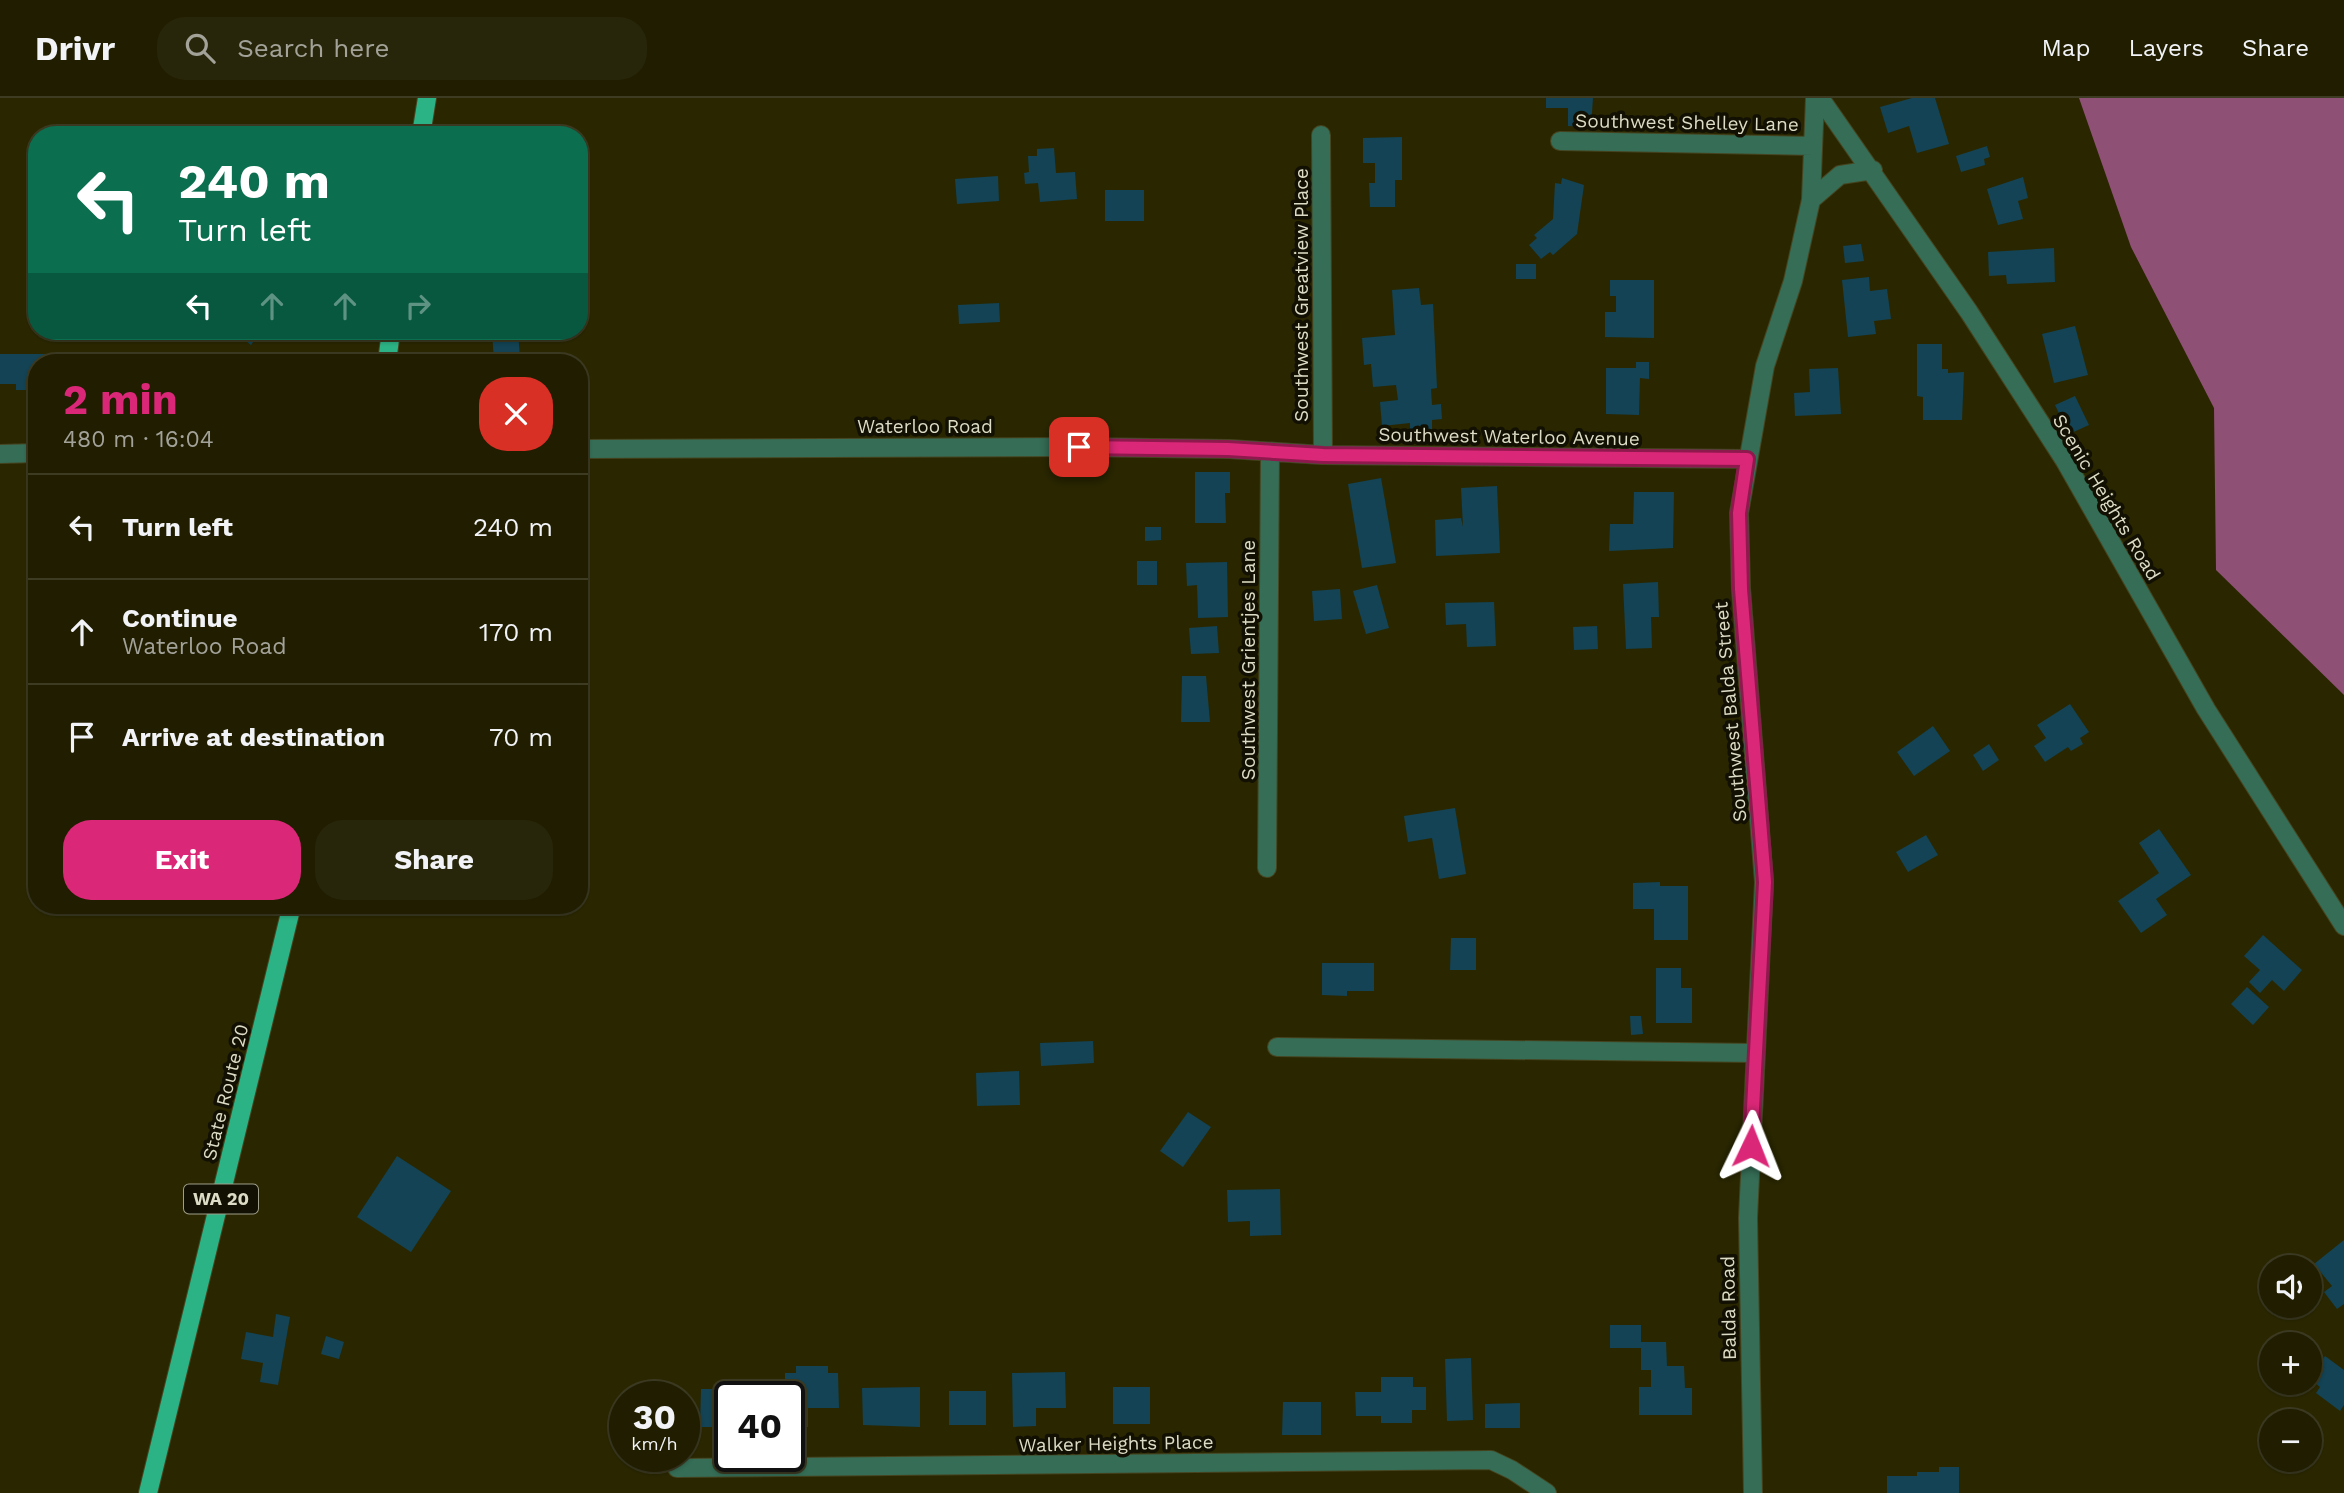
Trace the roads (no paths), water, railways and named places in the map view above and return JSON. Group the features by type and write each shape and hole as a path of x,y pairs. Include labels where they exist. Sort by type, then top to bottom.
{"main road":[{"path":"422,126 427,98"},
{"name":"State Route 20","path":"148,1493 290,914"}],"street":[{"name":"Southwest Balda Street","path":"1753,1122 1754,1053 1765,882 1741,589 1739,513 1765,366 1793,281 1811,200 1815,98"},
{"name":"Scenic Heights Road","path":"1820,98 1873,170 2065,461 2206,709 2344,926"},
{"name":"Southwest Greatview Place","path":"1321,135 1323,455"},
{"name":"Southwest Shelley Lane","path":"1560,141 1814,146"},
{"path":"1811,200 1840,175 1873,170"},
{"name":"Waterloo Road","path":"588,449 1079,447 1270,452"},
{"name":"Southwest Waterloo Avenue","path":"1270,452 1323,455 1747,459"},
{"name":"Southwest Grientjes Lane","path":"1267,868 1270,452"},
{"path":"0,454 28,453"},
{"path":"1277,1048 1754,1053"},
{"name":"Balda Road","path":"1753,1122 1748,1218 1753,1493"},
{"name":"Walker Heights Place","path":"700,1468 1491,1460 1547,1493"}]}
